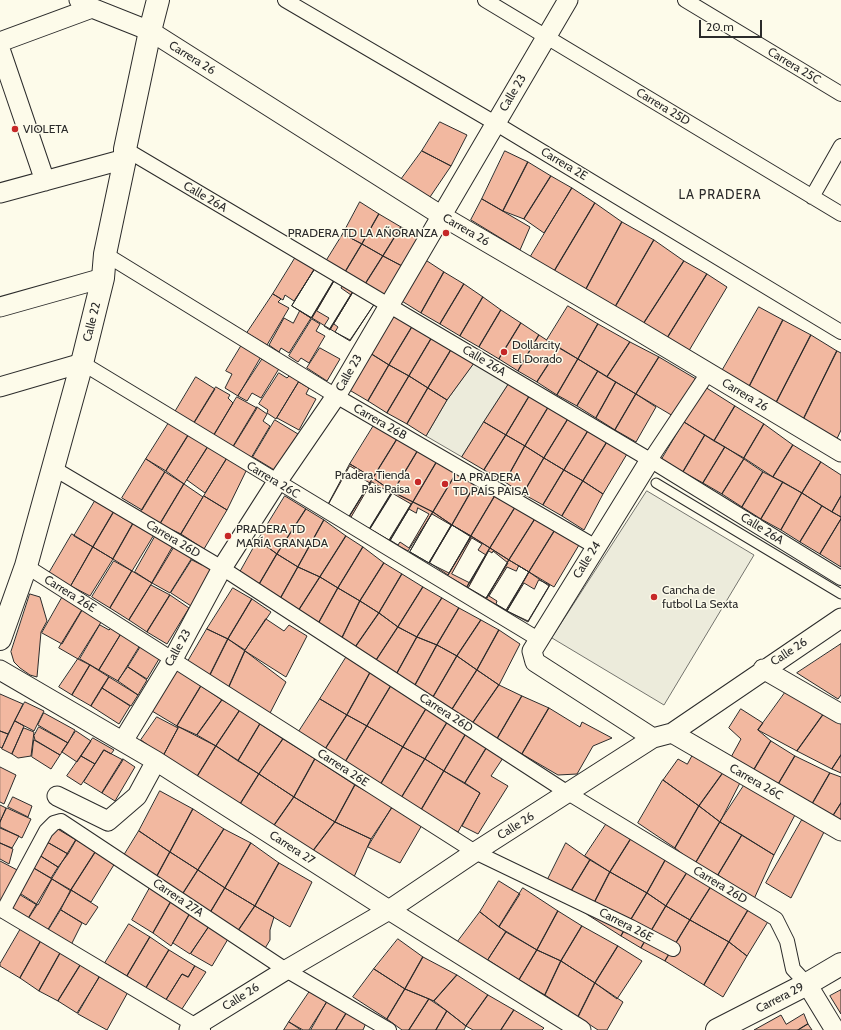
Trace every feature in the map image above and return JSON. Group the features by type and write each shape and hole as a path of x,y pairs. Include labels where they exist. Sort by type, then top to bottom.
{"street":[{"name":"Calle 22","path":"0,639 26,566 82,363 103,278 105,254 150,31 158,0"},
{"name":"Carrera 2E","path":"285,0 495,122 841,332"},
{"name":"Carrera 25D","path":"485,0 841,214"},
{"name":"Calle 23","path":"123,741 173,659 222,568 277,482 336,396 442,216 495,122 568,0"},
{"name":"Carrera 25C","path":"685,0 841,94"},
{"name":"Carrera 26","path":"0,42 86,4 150,31 442,216 841,452"},
{"path":"0,49 45,181"},
{"path":"812,197 841,146"},
{"path":"0,193 45,181 125,154"},
{"name":"Calle 26A","path":"125,154 389,305 650,460 841,578"},
{"name":"Carrera 26B","path":"105,254 336,396 596,547"},
{"path":"0,307 103,278"},
{"path":"0,387 82,363"},
{"name":"Carrera 26C","path":"82,363 538,639"},
{"path":"650,460 708,373"},
{"name":"Calle 24","path":"650,460 538,639 532,652 535,662 653,738"},
{"name":"Carrera 26D","path":"53,468 222,568 568,793 776,919 787,941 793,969 807,984"},
{"name":"Carrera 26E","path":"26,566 475,852 631,927 672,949"},
{"name":"Calle 26","path":"196,1029 286,970 389,910 475,852 653,738 672,733 841,618"},
{"path":"764,669 841,714"},
{"name":"Carrera 27","path":"0,670 156,761 389,910 581,1030"},
{"name":"Carrera 26C","path":"672,733 841,831"},
{"path":"57,796 108,821 138,796 156,761"},
{"name":"Carrera 27A","path":"1,910 46,831 54,823 61,821 286,970 389,1030"},
{"path":"1,910 196,1029"},
{"name":"Carrera 29","path":"717,1030 807,984 841,964"},
{"path":"807,984 835,1030"}],"lane":[{"path":"656,483 841,594"}],"shaded area":[{"path":"477,359 510,382 462,457 426,436 447,400"},
{"name":"Cancha de futbol La Sexta","path":"647,491 754,555 664,705 552,638"}],"building":[{"path":"440,122 467,135 451,166 422,151"},
{"path":"422,151 451,166 430,197 400,181"},
{"path":"505,151 528,162 503,211 482,199"},
{"path":"528,162 551,176 524,219 503,211"},
{"path":"551,176 572,188 544,233 524,219"},
{"path":"572,188 595,203 552,275 528,261"},
{"path":"482,199 530,227 520,250 471,220"},
{"path":"360,202 379,214 362,244 343,234"},
{"path":"595,203 622,222 585,291 552,275"},
{"path":"379,214 401,227 383,256 362,244"},
{"path":"622,222 654,240 614,309 585,291"},
{"path":"401,227 420,237 402,266 383,256"},
{"path":"343,234 362,244 344,274 325,263"},
{"path":"654,240 684,261 642,326 614,309"},
{"path":"362,244 383,256 364,286 344,274"},
{"path":"297,255 316,267 294,301 285,295 283,300 273,294"},
{"path":"383,256 402,266 384,298 364,286"},
{"path":"421,257 444,272 421,313 397,298"},
{"path":"684,261 707,274 666,340 642,326"},
{"path":"316,267 335,279 312,318 292,306"},
{"path":"316,267 335,278 311,318 292,306"},
{"path":"444,272 464,284 440,324 421,313"},
{"path":"707,274 727,287 687,354 666,340"},
{"path":"336,278 354,290 330,329 312,318"},
{"path":"335,280 343,284 341,288 351,295 330,330 324,326 329,318 317,311"},
{"path":"464,284 483,297 460,336 440,324"},
{"path":"354,290 375,303 350,341 330,329"},
{"path":"354,291 375,303 350,340 335,332 338,327 334,324"},
{"path":"273,294 281,299 278,302 289,308 267,345 247,333"},
{"path":"483,297 501,310 479,347 460,336"},
{"path":"568,306 598,324 578,359 547,340"},
{"path":"390,307 415,322 389,365 367,351"},
{"path":"759,307 783,320 749,387 722,371"},
{"path":"501,310 521,323 499,359 479,347"},
{"path":"300,311 311,318 289,353 281,348 279,352 269,345 284,318 293,323"},
{"path":"312,319 320,324 316,331 325,336 309,363 301,358 298,362 289,356"},
{"path":"783,320 811,335 776,403 749,387"},
{"path":"415,322 434,334 409,376 389,365"},
{"path":"521,323 539,335 518,371 499,359"},
{"path":"598,324 630,342 607,377 578,359"},
{"path":"434,334 454,345 428,388 409,376"},
{"path":"539,335 559,348 537,382 518,371"},
{"path":"811,335 837,351 803,420 776,403"},
{"path":"630,342 659,357 636,394 607,377"},
{"path":"243,343 262,355 238,396 225,388 232,374 226,371"},
{"path":"454,345 477,359 447,400 428,388"},
{"path":"320,348 340,359 327,381 307,368"},
{"path":"559,348 578,359 557,395 537,382"},
{"path":"837,351 841,353 841,430 835,443 803,420"},
{"path":"368,352 389,365 368,401 346,388"},
{"path":"659,357 696,379 673,416 636,394"},
{"path":"263,358 270,364 272,361 280,367 261,398 252,393 247,401 238,396"},
{"path":"578,359 598,371 577,406 557,395"},
{"path":"389,365 409,376 387,413 368,401"},
{"path":"598,371 616,382 596,418 577,406"},
{"path":"279,373 287,378 290,375 299,381 276,419 267,413 268,410 259,404"},
{"path":"409,376 428,388 407,424 387,413"},
{"path":"196,377 215,389 194,423 175,412"},
{"path":"299,382 309,388 306,394 316,399 299,430 277,418"},
{"path":"510,382 530,395 506,435 484,422"},
{"path":"616,382 636,394 615,430 596,418"},
{"path":"216,387 230,395 228,398 233,403 214,435 194,423"},
{"path":"705,387 735,406 714,441 684,422"},
{"path":"428,388 447,400 426,436 407,424"},
{"path":"636,394 656,407 636,442 615,430"},
{"path":"530,395 549,406 525,446 506,435"},
{"path":"237,397 257,408 233,447 214,435"},
{"path":"549,406 568,419 544,458 525,446"},
{"path":"735,406 764,424 744,458 714,441"},
{"path":"257,407 267,414 263,421 270,426 251,458 233,447"},
{"path":"568,419 588,431 564,470 544,458"},
{"path":"275,420 298,434 276,471 253,457"},
{"path":"170,421 189,434 166,471 146,459"},
{"path":"376,422 399,436 373,478 350,464"},
{"path":"484,422 506,435 484,470 462,457"},
{"path":"684,422 705,435 683,472 662,459"},
{"path":"764,424 793,445 773,477 744,458"},
{"path":"588,431 607,442 583,481 564,470"},
{"path":"189,434 209,445 184,484 166,471"},
{"path":"506,435 525,446 505,482 484,470"},
{"path":"705,435 725,447 703,483 683,472"},
{"path":"399,436 420,447 393,492 373,478"},
{"path":"607,442 627,454 603,494 583,481"},
{"path":"209,445 229,455 205,493 187,480"},
{"path":"793,445 821,462 802,493 773,477"},
{"path":"525,446 544,458 523,494 505,482"},
{"path":"420,447 439,458 413,502 393,492"},
{"path":"725,447 744,459 722,494 703,483"},
{"path":"229,455 248,467 227,510 204,496"},
{"path":"439,458 457,472 433,512 413,502"},
{"path":"544,458 564,470 543,505 523,494"},
{"path":"146,459 165,472 142,510 122,498"},
{"path":"744,459 763,472 742,507 722,494"},
{"path":"821,462 841,475 841,496 832,512 802,493"},
{"path":"350,464 373,478 349,517 328,505"},
{"path":"350,466 363,474 361,478 370,483 349,517 329,504"},
{"path":"564,470 583,481 562,516 543,505"},
{"path":"165,472 184,484 160,524 140,513"},
{"path":"457,472 476,483 452,525 433,512"},
{"path":"763,472 783,482 761,519 742,507"},
{"path":"373,478 393,492 370,529 349,517"},
{"path":"583,481 603,494 584,530 562,516"},
{"path":"372,482 391,493 369,529 351,518"},
{"path":"783,482 802,493 781,530 761,519"},
{"path":"476,483 496,494 471,536 452,525"},
{"path":"184,484 203,497 181,534 160,524"},
{"path":"393,492 413,502 390,541 370,529"},
{"path":"392,493 411,504 389,540 370,529"},
{"path":"802,493 822,506 800,542 781,530"},
{"path":"496,494 516,506 490,548 471,536"},
{"path":"98,496 116,508 93,547 74,536"},
{"path":"204,496 227,510 204,549 181,534"},
{"path":"285,496 306,509 277,554 258,540"},
{"path":"841,496 841,517 832,512"},
{"path":"413,502 433,512 408,551 390,541"},
{"path":"516,506 535,519 509,560 490,548"},
{"path":"822,506 841,517 841,519 820,554 800,542"},
{"path":"116,508 135,520 113,559 93,547"},
{"path":"418,508 429,514 409,548 400,542 398,545 390,540 409,509 416,513"},
{"path":"306,509 324,520 298,567 277,554"},
{"path":"433,512 452,525 429,563 410,552"},
{"path":"432,514 451,525 429,563 410,552"},
{"path":"535,519 555,530 529,572 509,560"},
{"path":"841,519 841,567 820,554"},
{"path":"135,520 155,533 132,571 113,559"},
{"path":"324,520 346,536 320,577 298,567"},
{"path":"452,525 471,536 449,573 429,563"},
{"path":"452,525 471,537 448,575 430,563"},
{"path":"555,530 579,545 554,587 529,572"},
{"path":"157,533 175,545 152,583 135,572"},
{"path":"72,534 93,547 70,587 48,575"},
{"path":"346,536 363,547 338,588 320,577"},
{"path":"471,536 490,548 467,587 448,576"},
{"path":"472,538 482,544 478,550 486,555 470,583 452,574"},
{"path":"258,540 277,554 257,588 239,574"},
{"path":"175,543 195,553 170,593 152,583"},
{"path":"93,547 113,559 90,596 71,586"},
{"path":"363,547 384,563 360,601 338,588"},
{"path":"490,548 509,560 486,598 467,587"},
{"path":"489,551 492,553 493,551 508,563 485,600 468,589"},
{"path":"277,554 298,567 279,601 257,588"},
{"path":"192,560 202,565 205,560 214,565 191,606 171,593"},
{"path":"509,560 529,572 507,611 487,599"},
{"path":"114,561 132,571 110,608 92,597"},
{"path":"384,563 402,574 379,613 360,601"},
{"path":"519,566 529,572 506,610 496,604 497,601 489,596 507,567 516,571"},
{"path":"298,567 320,577 297,613 279,601"},
{"path":"132,571 152,583 129,620 110,608"},
{"path":"529,572 549,586 528,621 507,611"},
{"path":"402,574 423,587 398,627 379,613"},
{"path":"320,577 338,588 317,626 297,613"},
{"path":"539,580 550,585 528,622 507,611 524,583 534,589"},
{"path":"151,585 170,595 147,632 129,620"},
{"path":"423,587 442,598 417,637 398,627"},
{"path":"233,588 252,599 228,639 207,629"},
{"path":"338,588 360,601 341,640 317,626"},
{"path":"30,594 40,597 47,621 41,632 37,677 30,675 20,668 14,662 11,652"},
{"path":"170,595 189,608 167,644 147,632"},
{"path":"63,596 84,607 62,644 42,633"},
{"path":"442,598 459,608 437,645 417,637"},
{"path":"252,599 271,612 245,650 228,639"},
{"path":"360,601 379,613 354,649 341,640"},
{"path":"84,607 103,619 78,659 59,648"},
{"path":"459,608 481,620 457,656 437,645"},
{"path":"379,613 398,627 375,662 354,649"},
{"path":"266,619 284,631 289,625 307,636 286,677 245,651"},
{"path":"481,620 499,630 477,670 457,656"},
{"path":"100,625 109,630 112,627 122,632 99,670 80,659"},
{"path":"398,627 417,637 396,675 375,662"},
{"path":"207,629 228,639 209,677 187,663"},
{"path":"499,630 520,644 499,685 477,670"},
{"path":"123,631 142,642 118,681 99,670"},
{"path":"417,637 437,645 413,689 396,675"},
{"path":"228,639 245,651 228,689 209,677"},
{"path":"143,643 162,654 147,679 128,667"},
{"path":"841,644 841,695 838,699 797,673"},
{"path":"437,645 457,656 432,699 413,689"},
{"path":"245,651 286,682 269,715 228,689"},
{"path":"347,656 371,671 347,715 320,699"},
{"path":"457,656 477,670 451,711 432,699"},
{"path":"78,659 90,665 72,695 59,687"},
{"path":"90,665 109,677 91,706 72,695"},
{"path":"128,667 147,680 138,695 118,681"},
{"path":"177,670 201,686 177,726 152,711"},
{"path":"477,670 499,685 472,724 451,711"},
{"path":"371,671 392,684 367,726 347,715"},
{"path":"109,677 138,695 131,706 102,688"},
{"path":"392,684 426,709 403,747 367,726"},
{"path":"499,685 522,696 497,739 472,724"},
{"path":"201,686 222,700 197,735 177,726"},
{"path":"102,688 130,706 119,724 91,706"},
{"path":"787,690 825,712 797,751 758,730"},
{"path":"0,694 23,704 8,734 0,731"},
{"path":"522,696 549,708 522,754 497,739"},
{"path":"320,699 347,715 324,751 298,733"},
{"path":"222,700 240,710 216,746 197,735"},
{"path":"25,702 44,711 34,731 15,721"},
{"path":"549,708 580,727 582,722 612,738 593,746 577,774 558,775 522,754"},
{"path":"426,709 448,721 425,759 403,747"},
{"path":"741,709 763,723 758,730 771,741 752,773 730,759 741,739 729,728"},
{"path":"240,710 260,724 238,761 216,746"},
{"path":"825,712 841,720 841,755 832,769 797,751"},
{"path":"44,713 75,730 68,743 38,725"},
{"path":"347,715 367,726 344,764 324,751"},
{"path":"157,717 178,728 163,756 141,740"},
{"path":"15,721 24,726 12,754 2,749"},
{"path":"448,721 467,732 444,771 425,759"},
{"path":"260,724 283,739 259,774 238,761"},
{"path":"177,726 216,746 195,780 163,756 178,728"},
{"path":"367,726 403,747 379,787 344,764"},
{"path":"39,727 68,743 60,755 35,740 34,736"},
{"path":"24,728 34,732 31,756 18,758 12,754"},
{"path":"0,731 8,734 2,748 0,747"},
{"path":"76,731 91,741 77,762 62,752"},
{"path":"467,732 487,747 465,783 444,771"},
{"path":"93,738 114,750 111,754 104,750 95,764 81,756"},
{"path":"283,739 315,759 294,797 259,774"},
{"path":"34,740 60,755 51,769 32,757"},
{"path":"771,741 795,756 776,788 752,773"},
{"path":"216,746 259,774 239,806 195,780"},
{"path":"403,747 425,759 400,800 379,787"},
{"path":"487,747 503,758 491,776 508,786 478,834 462,826 480,793 465,783"},
{"path":"104,750 123,760 102,793 84,782"},
{"path":"695,751 725,770 699,806 663,780 678,759 687,764"},
{"path":"841,755 841,773 832,769"},
{"path":"81,756 95,764 81,785 67,776"},
{"path":"795,756 830,773 811,806 776,788"},
{"path":"123,759 135,767 115,801 102,793"},
{"path":"315,759 355,785 335,822 294,797"},
{"path":"425,759 444,771 420,812 400,800"},
{"path":"0,767 16,775 4,804 0,802"},
{"path":"725,770 744,775 720,822 699,806"},
{"path":"444,771 480,793 458,832 420,812"},
{"path":"830,773 841,777 841,803 831,819 811,806"},
{"path":"259,774 294,797 273,827 239,806"},
{"path":"663,780 699,806 675,848 638,823"},
{"path":"745,784 796,813 774,855 720,822"},
{"path":"355,785 393,806 371,839 335,822"},
{"path":"160,791 193,809 170,852 139,831"},
{"path":"13,797 32,806 28,817 8,807"},
{"path":"294,797 335,822 313,851 273,827"},
{"path":"841,803 841,826 831,819"},
{"path":"0,805 6,808 0,822"},
{"path":"393,806 422,825 400,863 368,847"},
{"path":"699,806 720,822 695,864 675,848"},
{"path":"7,808 31,819 22,838 0,827 0,822"},
{"path":"193,809 224,829 198,870 170,852"},
{"path":"802,820 825,830 791,898 766,883"},
{"path":"335,822 371,839 354,877 313,851"},
{"path":"720,822 742,835 718,875 695,864"},
{"path":"607,823 632,837 610,872 585,856"},
{"path":"0,828 19,836 12,848 0,843"},
{"path":"56,828 76,840 68,854 47,842"},
{"path":"224,829 251,843 225,888 198,870"},
{"path":"139,831 170,852 156,878 123,857"},
{"path":"742,835 774,855 754,899 718,875"},
{"path":"632,837 666,859 647,893 610,872"},
{"path":"76,840 96,851 71,890 52,879"},
{"path":"47,842 68,854 58,867 39,855"},
{"path":"0,843 13,849 9,864 0,859"},
{"path":"251,843 279,863 255,906 225,888"},
{"path":"566,843 590,860 567,898 544,887"},
{"path":"96,851 115,863 91,902 71,890"},
{"path":"170,852 198,870 182,895 156,878"},
{"path":"39,855 58,867 51,878 32,867"},
{"path":"666,859 688,871 666,906 647,893"},
{"path":"590,860 610,872 588,915 567,898"},
{"path":"0,861 21,872 0,904"},
{"path":"279,863 312,882 290,927 255,906"},
{"path":"32,867 52,879 38,905 18,892"},
{"path":"198,870 225,888 210,913 182,895"},
{"path":"688,871 712,885 690,920 666,906"},
{"path":"610,872 647,893 621,936 588,915"},
{"path":"52,879 71,891 47,931 28,919"},
{"path":"499,881 520,894 499,927 480,912"},
{"path":"152,884 173,898 153,933 132,920"},
{"path":"712,885 750,907 729,942 690,920"},
{"path":"225,888 255,906 238,931 210,913"},
{"path":"523,888 558,911 537,950 499,927"},
{"path":"71,890 98,907 86,925 61,910"},
{"path":"17,893 37,905 28,919 8,910"},
{"path":"647,893 666,906 641,948 621,936"},
{"path":"173,898 192,910 171,946 153,933"},
{"path":"255,906 274,917 270,930 270,940 264,950 238,931"},
{"path":"666,906 690,920 665,961 641,948"},
{"path":"750,907 769,920 747,956 729,942"},
{"path":"61,910 82,923 71,945 48,931"},
{"path":"192,910 212,922 190,954 173,943"},
{"path":"558,911 582,926 561,961 537,950"},
{"path":"480,912 506,932 485,964 456,944"},
{"path":"690,920 729,942 704,985 665,961"},
{"path":"212,922 231,934 212,966 191,954"},
{"path":"129,924 150,937 127,976 105,963"},
{"path":"23,925 43,937 20,978 0,966 0,964"},
{"path":"582,926 618,946 595,983 561,961"},
{"path":"506,932 537,950 519,980 488,960"},
{"path":"43,937 63,948 39,991 20,978"},
{"path":"150,937 169,950 146,988 127,976"},
{"path":"398,939 423,957 405,989 374,969"},
{"path":"729,942 747,956 723,997 704,985"},
{"path":"618,946 642,961 617,999 595,983"},
{"path":"63,948 81,964 58,1001 39,991"},
{"path":"169,950 195,966 188,977 182,974 166,1000 146,988"},
{"path":"537,950 561,961 545,995 519,980"},
{"path":"423,957 457,975 434,1001 405,989"},
{"path":"561,961 595,983 578,1017 545,995"},
{"path":"81,964 100,976 77,1013 58,1001"},
{"path":"195,966 206,972 180,1012 165,1001 182,974 188,977"},
{"path":"374,969 405,989 387,1019 353,997"},
{"path":"457,975 488,995 466,1026 434,1001"},
{"path":"100,976 128,992 107,1030 78,1014"},
{"path":"595,983 623,1002 607,1030 598,1030 578,1017"},
{"path":"405,989 429,999 409,1030 402,1030 387,1019"},
{"path":"841,990 841,1014 830,996"},
{"path":"310,991 328,1000 309,1030 303,1030 289,1022"},
{"path":"488,995 514,1010 501,1030 473,1030 466,1026"},
{"path":"429,999 447,1011 436,1030 409,1030"},
{"path":"328,1000 347,1012 336,1030 311,1030"},
{"path":"514,1010 544,1028 542,1030 501,1030"},
{"path":"447,1011 466,1026 464,1030 436,1030"},
{"path":"347,1012 366,1023 363,1030 336,1030"},
{"path":"804,1014 808,1024 798,1030 754,1030 781,1015 786,1024"},
{"path":"289,1022 301,1030 284,1030"},
{"path":"808,1024 812,1030 798,1030"}],"place":[{"name":"VIOLETA","path":"15,129"},
{"name":"PRADERA TD LA AÑORANZA","path":"446,233"},
{"name":"Dollarcity El Dorado","path":"504,352"},
{"name":"Pradera Tienda Pais Paisa","path":"418,482"},
{"name":"LA PRADERA TD PAÍS PAISA","path":"445,484"},
{"name":"PRADERA TD MARÍA GRANADA","path":"228,536"},
{"name":"Cancha de futbol La Sexta","path":"654,597"}],"district":[{"name":"LA PRADERA","path":"720,195"}]}
